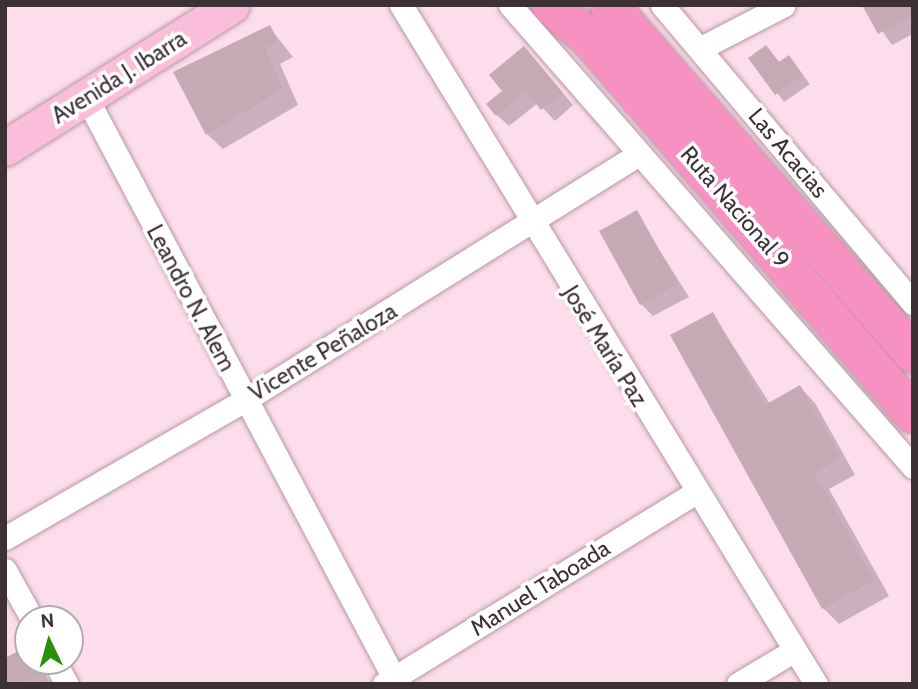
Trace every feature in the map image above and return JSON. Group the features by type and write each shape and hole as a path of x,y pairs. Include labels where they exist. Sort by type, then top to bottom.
{"highway":[{"name":"Ruta Nacional 9","path":"551,5 588,37 913,414"},
{"path":"609,5 913,354"}],"main road":[{"name":"Avenida J. Ibarra","path":"5,148 232,5"}],"street":[{"name":"José María Paz","path":"401,5 531,226 816,684"},
{"path":"510,5 635,156 913,467"},
{"name":"Las Acacias","path":"662,5 701,48 913,303"},
{"path":"701,48 784,5"},
{"name":"Leandro N. Alem","path":"86,97 392,682"},
{"name":"Vicente Peñaloza","path":"5,538 244,400 531,226 635,156"},
{"name":"Manuel Taboada","path":"392,682 696,492"},
{"path":"5,570 24,605"},
{"path":"738,684 795,650"}],"building":[{"path":"862,5 913,5 913,15 878,34"},
{"path":"270,25 278,41 265,48 283,89 206,135 173,72"},
{"path":"766,45 779,62 789,55 803,75 775,95 748,58"},
{"path":"524,46 563,93 541,110 526,91 496,116 486,104 502,91 489,75"},
{"path":"637,210 678,284 640,305 599,231"},
{"path":"713,312 765,405 800,385 841,458 815,473 874,580 822,609 670,335"},
{"path":"14,653 14,675 43,676 5,684 5,658"}]}
